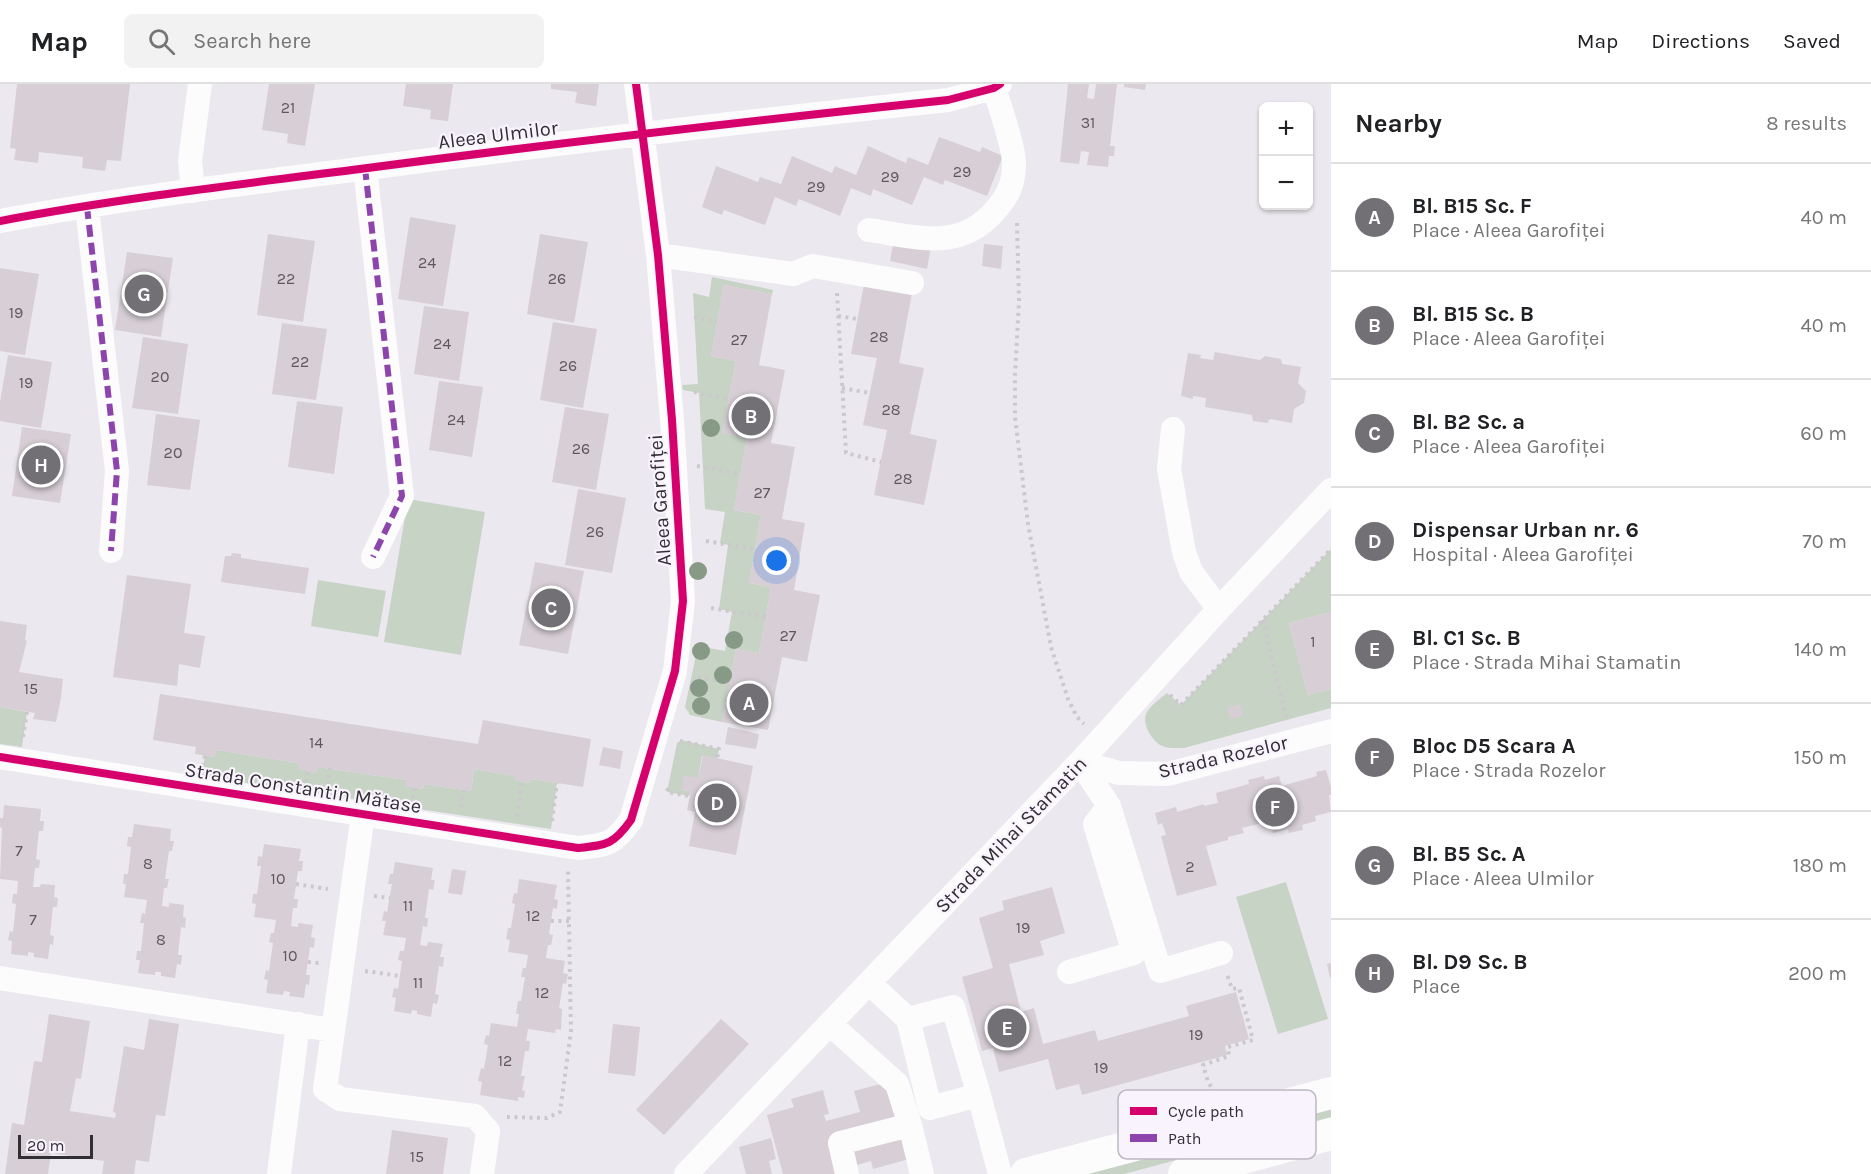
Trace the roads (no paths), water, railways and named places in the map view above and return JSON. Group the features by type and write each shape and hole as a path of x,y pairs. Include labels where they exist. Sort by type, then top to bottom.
{"main road":[{"path":"1316,1098 1331,1094"},
{"path":"1316,1138 1331,1134"},
{"path":"1026,1174 1118,1150"},
{"path":"1184,1174 1239,1159"}],"street":[{"path":"193,191 190,161 200,84"},
{"name":"Aleea Garofiței","path":"602,846 619,837 631,820 675,671 683,601 672,420 658,255 636,84"},
{"path":"870,230 930,239 952,237 971,232 992,217 1007,195 1013,178 1014,156 997,86"},
{"name":"Aleea Ulmilor","path":"0,221 193,191 643,133 944,91 997,86"},
{"path":"364,168 402,496 373,557"},
{"path":"87,207 117,471 111,551"},
{"path":"658,255 793,274 813,266 912,284"},
{"path":"1173,429 1169,469 1184,552 1191,572 1219,609"},
{"name":"Strada Mihai Stamatin","path":"686,1174 1100,741 1219,609 1331,490"},
{"name":"Strada Rozelor","path":"1080,762 1119,773 1168,774 1331,730"},
{"name":"Strada Constantin Mătase","path":"0,757 579,848 602,846"},
{"path":"1080,762 1109,806 1161,971 1221,953"},
{"path":"1069,972 1134,953 1095,824 1109,806"},
{"path":"363,814 325,1089 340,1099 475,1116 488,1131 482,1174"},
{"path":"0,978 332,1030"},
{"path":"869,983 908,1019 930,1108 979,1095"},
{"path":"908,1019 953,1006 1000,1174"},
{"path":"279,1174 298,1024"},
{"path":"830,1024 897,1084 922,1174"},
{"path":"848,1174 840,1143 910,1125"}],"place":[{"name":"Bl. B5 Sc. A","path":"144,294"},
{"name":"Bl. B15 Sc. B","path":"751,416"},
{"name":"Bl. D9 Sc. B","path":"41,465"},
{"name":"Bl. B2 Sc. a","path":"551,608"},
{"name":"Bl. B15 Sc. F","path":"749,703"},
{"name":"Dispensar Urban nr. 6","path":"717,803"},
{"name":"Bloc D5 Scara A","path":"1275,807"},
{"name":"Bl. C1 Sc. B","path":"1007,1028"}]}
